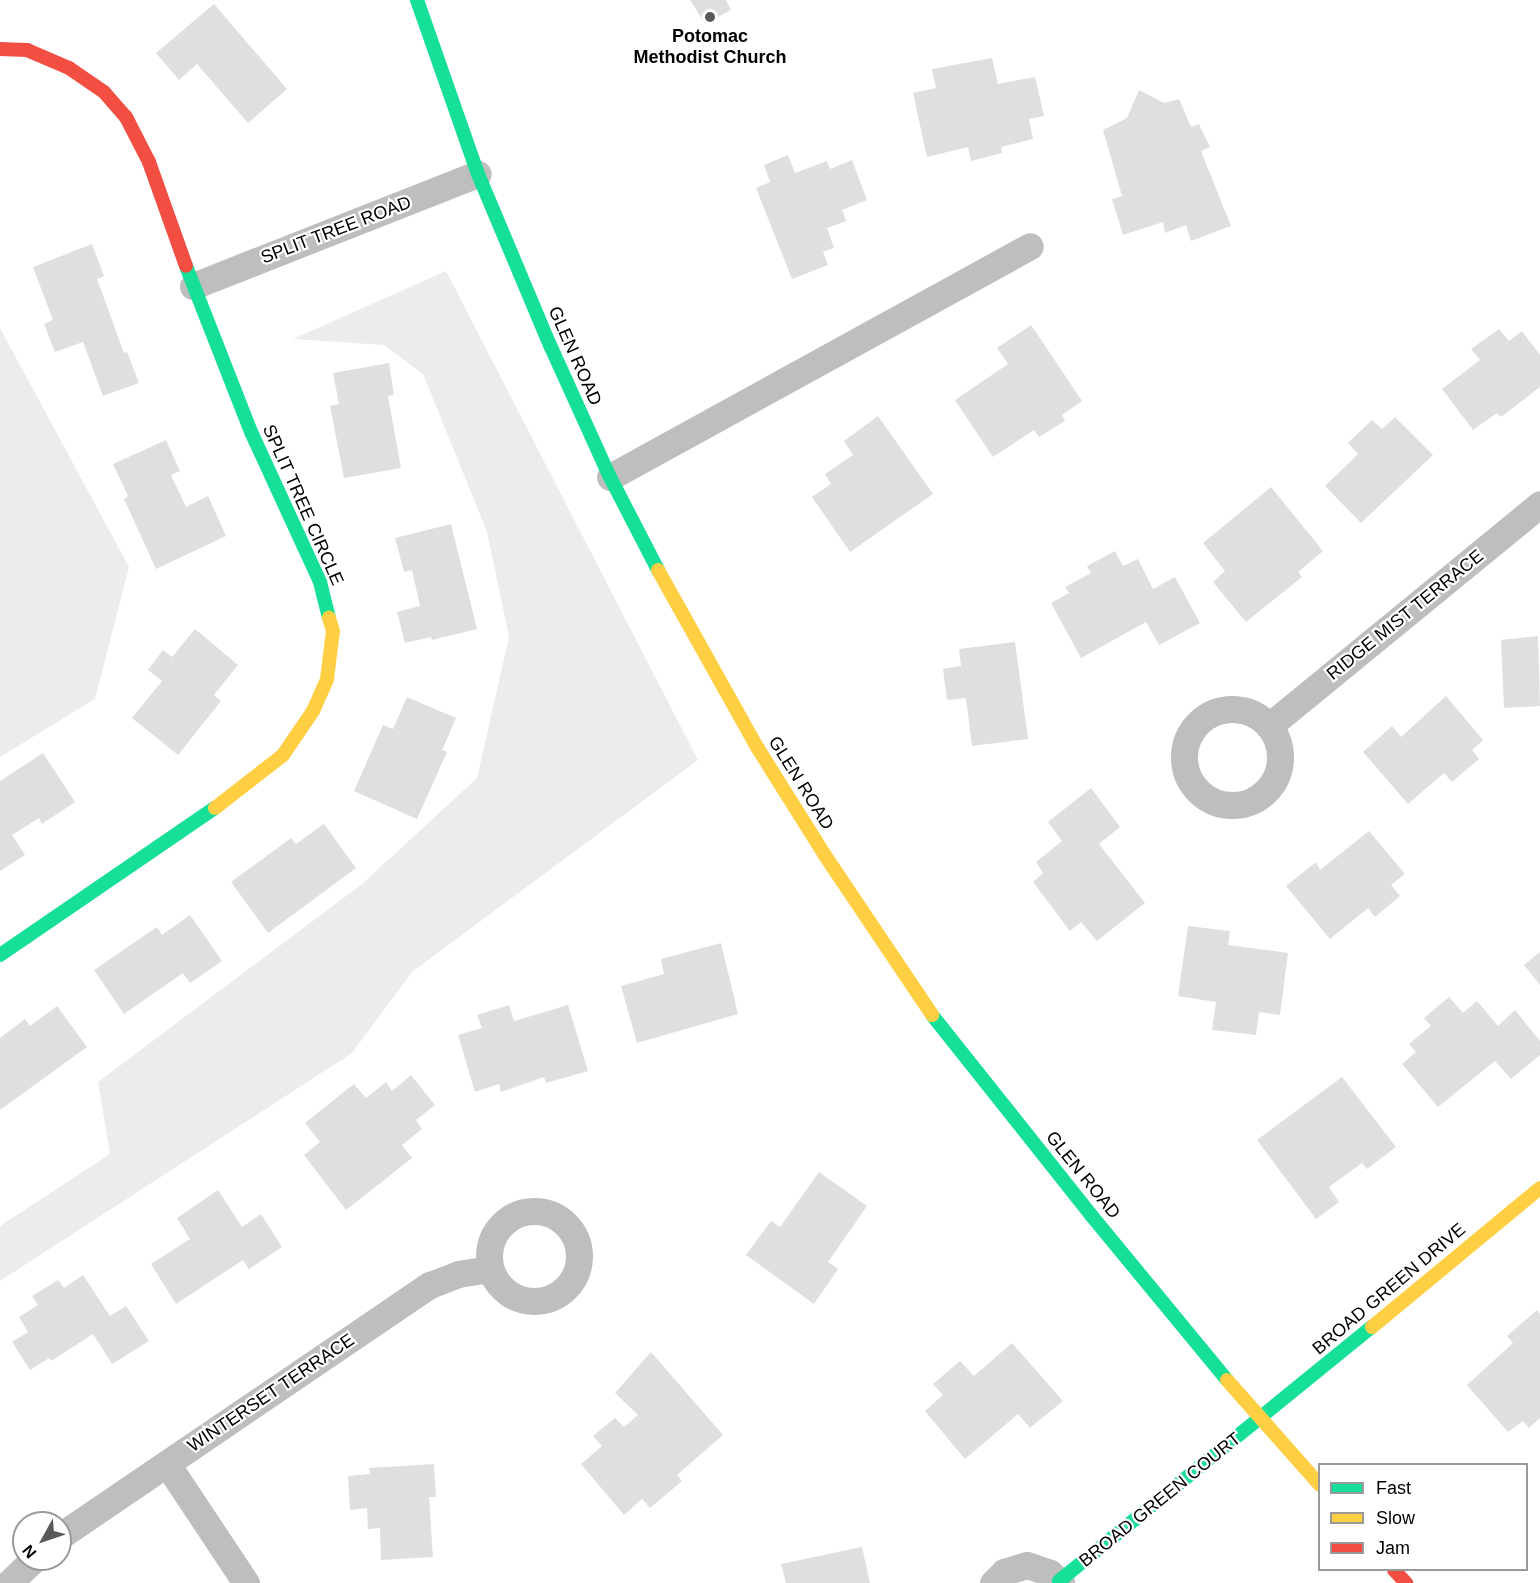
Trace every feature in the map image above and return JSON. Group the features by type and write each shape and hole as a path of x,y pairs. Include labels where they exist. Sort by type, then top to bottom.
{"street":[{"name":"GLEN ROAD","path":"417,0 478,174 550,345 610,477 677,608 757,747 824,855 919,998 1091,1215 1260,1419 1318,1483"},
{"name":"SPLIT TREE CIRCLE","path":"0,49 27,50 69,68 104,92 126,117 149,162 193,286 252,434 320,582 333,631 327,679 313,711 283,755 245,787 0,955"},
{"name":"SPLIT TREE ROAD","path":"193,286 478,174"},
{"path":"610,477 1030,246"},
{"name":"RIDGE MIST TERRACE","path":"1269,726 1540,504"},
{"name":"BROAD GREEN DRIVE","path":"1260,1419 1540,1188"},
{"name":"WINTERSET TERRACE","path":"72,1528 430,1285 458,1274 490,1269"},
{"name":"BROAD GREEN COURT","path":"993,1583 1004,1572 1027,1565 1039,1567 1060,1582 1260,1419"},
{"path":"167,1464 246,1583"},
{"path":"9,1583 22,1571"},
{"path":"1396,1571 1406,1583"}],"shaded area":[{"path":"446,271 698,760 412,972 352,1053 0,1281 0,1226 110,1154 98,1082 362,884 477,778 509,637 487,532 423,374 384,345 293,339"},
{"path":"0,328 129,567 95,699 0,757"}],"building":[{"name":"Potomac Methodist Church","path":"690,0 726,0 731,10 705,24"},
{"path":"214,4 287,89 248,123 197,64 179,80 156,53"},
{"path":"992,58 998,84 1035,77 1044,116 1029,119 1033,139 1001,147 1002,153 971,161 968,147 927,157 913,93 936,88 932,69"},
{"path":"1139,90 1164,103 1179,99 1191,127 1199,124 1210,147 1201,151 1231,226 1191,241 1186,225 1165,233 1163,222 1123,235 1112,199 1122,196 1103,130 1127,118"},
{"path":"788,155 795,173 827,161 830,169 852,160 867,200 842,210 846,221 827,228 834,248 823,252 828,265 792,279 756,188 770,182 764,165"},
{"path":"92,244 104,276 97,279 124,353 127,352 139,383 103,396 83,342 55,352 44,324 53,320 33,267"},
{"path":"1031,325 1082,401 1062,415 1065,421 1039,437 1034,430 993,457 955,400 1008,364 997,348"},
{"path":"1499,329 1509,341 1522,331 1540,355 1540,387 1501,417 1497,413 1473,430 1442,389 1480,360 1471,349"},
{"path":"389,363 394,395 388,396 401,468 344,478 330,406 339,404 333,373"},
{"path":"878,416 933,494 850,552 812,497 831,484 825,474 853,455 844,441"},
{"path":"1395,417 1433,455 1361,523 1325,486 1358,454 1348,443 1372,420 1382,429"},
{"path":"166,440 180,471 171,475 186,507 208,496 226,536 156,569 124,499 128,496 113,464"},
{"path":"1271,487 1323,551 1298,572 1302,577 1246,622 1213,582 1225,571 1203,543"},
{"path":"451,524 477,629 432,640 431,637 405,643 397,612 420,606 412,570 404,572 395,538"},
{"path":"1115,551 1123,566 1138,559 1153,589 1175,577 1200,623 1159,645 1146,622 1081,658 1051,603 1069,593 1065,587 1091,573 1087,566"},
{"path":"195,629 238,665 214,695 221,701 178,755 132,718 162,681 148,670 163,650 172,657"},
{"path":"1538,636 1540,706 1504,708 1501,640"},
{"path":"1015,642 1028,739 972,746 966,698 947,700 943,669 961,666 959,649"},
{"path":"1446,696 1483,740 1472,750 1479,759 1452,782 1444,773 1408,804 1363,752 1392,726 1401,737"},
{"path":"407,697 456,718 442,750 447,752 417,819 354,791 383,725 393,729"},
{"path":"43,753 75,802 42,824 39,818 12,835 25,855 0,871 0,781"},
{"path":"1091,788 1120,827 1099,844 1145,903 1097,941 1081,922 1070,931 1033,882 1043,873 1036,862 1062,841 1048,822"},
{"path":"324,824 356,868 268,933 231,882 291,838 296,844"},
{"path":"1369,831 1405,874 1391,885 1400,896 1375,917 1368,908 1330,939 1286,886 1316,862 1320,870"},
{"path":"190,915 222,961 190,983 183,973 124,1014 94,970 157,927 162,935"},
{"path":"1188,926 1230,931 1228,945 1288,953 1280,1015 1259,1012 1256,1035 1212,1030 1216,1002 1178,996"},
{"path":"721,943 738,1014 637,1043 621,986 664,974 661,959"},
{"path":"1540,952 1540,985 1524,965"},
{"path":"1449,997 1463,1013 1477,1001 1498,1026 1515,1010 1540,1041 1540,1055 1511,1079 1495,1061 1438,1107 1402,1064 1416,1052 1409,1044 1431,1026 1424,1018"},
{"path":"509,1005 514,1021 568,1005 588,1071 546,1083 544,1077 501,1092 499,1084 475,1092 458,1035 482,1028 477,1015"},
{"path":"57,1006 87,1047 0,1110 0,1038 25,1019 30,1026"},
{"path":"411,1075 435,1105 416,1120 422,1129 402,1145 412,1158 346,1210 304,1155 320,1142 305,1123 354,1084 366,1098 386,1082 392,1091"},
{"path":"1342,1077 1396,1147 1367,1169 1362,1163 1329,1187 1339,1202 1316,1219 1257,1140"},
{"path":"819,1172 867,1206 828,1262 838,1269 814,1304 746,1255 771,1221 780,1227"},
{"path":"218,1190 242,1227 261,1214 282,1247 249,1269 243,1260 176,1304 151,1264 190,1239 177,1218"},
{"path":"83,1275 110,1316 126,1306 149,1341 112,1364 93,1334 51,1361 49,1358 30,1370 12,1342 28,1332 19,1317 38,1305 32,1296 58,1280 64,1288"},
{"path":"1537,1310 1540,1314 1540,1418 1529,1428 1523,1421 1508,1432 1467,1385 1513,1343 1507,1336"},
{"path":"1012,1343 1063,1401 1030,1428 1018,1414 965,1459 925,1411 943,1395 933,1384 960,1361 974,1376"},
{"path":"651,1352 723,1435 677,1475 682,1481 650,1508 642,1499 624,1515 581,1464 602,1446 593,1436 615,1418 624,1427 638,1415 615,1393"},
{"path":"434,1464 436,1497 429,1497 433,1557 381,1560 380,1528 368,1529 367,1508 350,1510 348,1476 370,1474 369,1468"},
{"path":"862,1547 870,1583 786,1583 781,1564"}],"traffic: fast":[{"path":"417,0 478,174 550,345 610,477 658,570"},
{"path":"186,266 252,434 320,582 329,618"},
{"path":"0,955 215,808"},
{"path":"932,1015 1091,1215 1227,1380"},
{"path":"1059,1581 1372,1327"}],"traffic: slow":[{"path":"658,570 757,747 824,854 932,1015"},
{"path":"215,808 283,755 313,711 327,679 333,631 329,618"},
{"path":"1372,1327 1540,1188"},
{"path":"1227,1380 1318,1483"}],"traffic: jam":[{"path":"0,49 27,50 69,68 104,92 126,117 149,162 186,266"},
{"path":"1395,1571 1406,1583"}],"place":[{"name":"Potomac Methodist Church","path":"710,17"}]}
